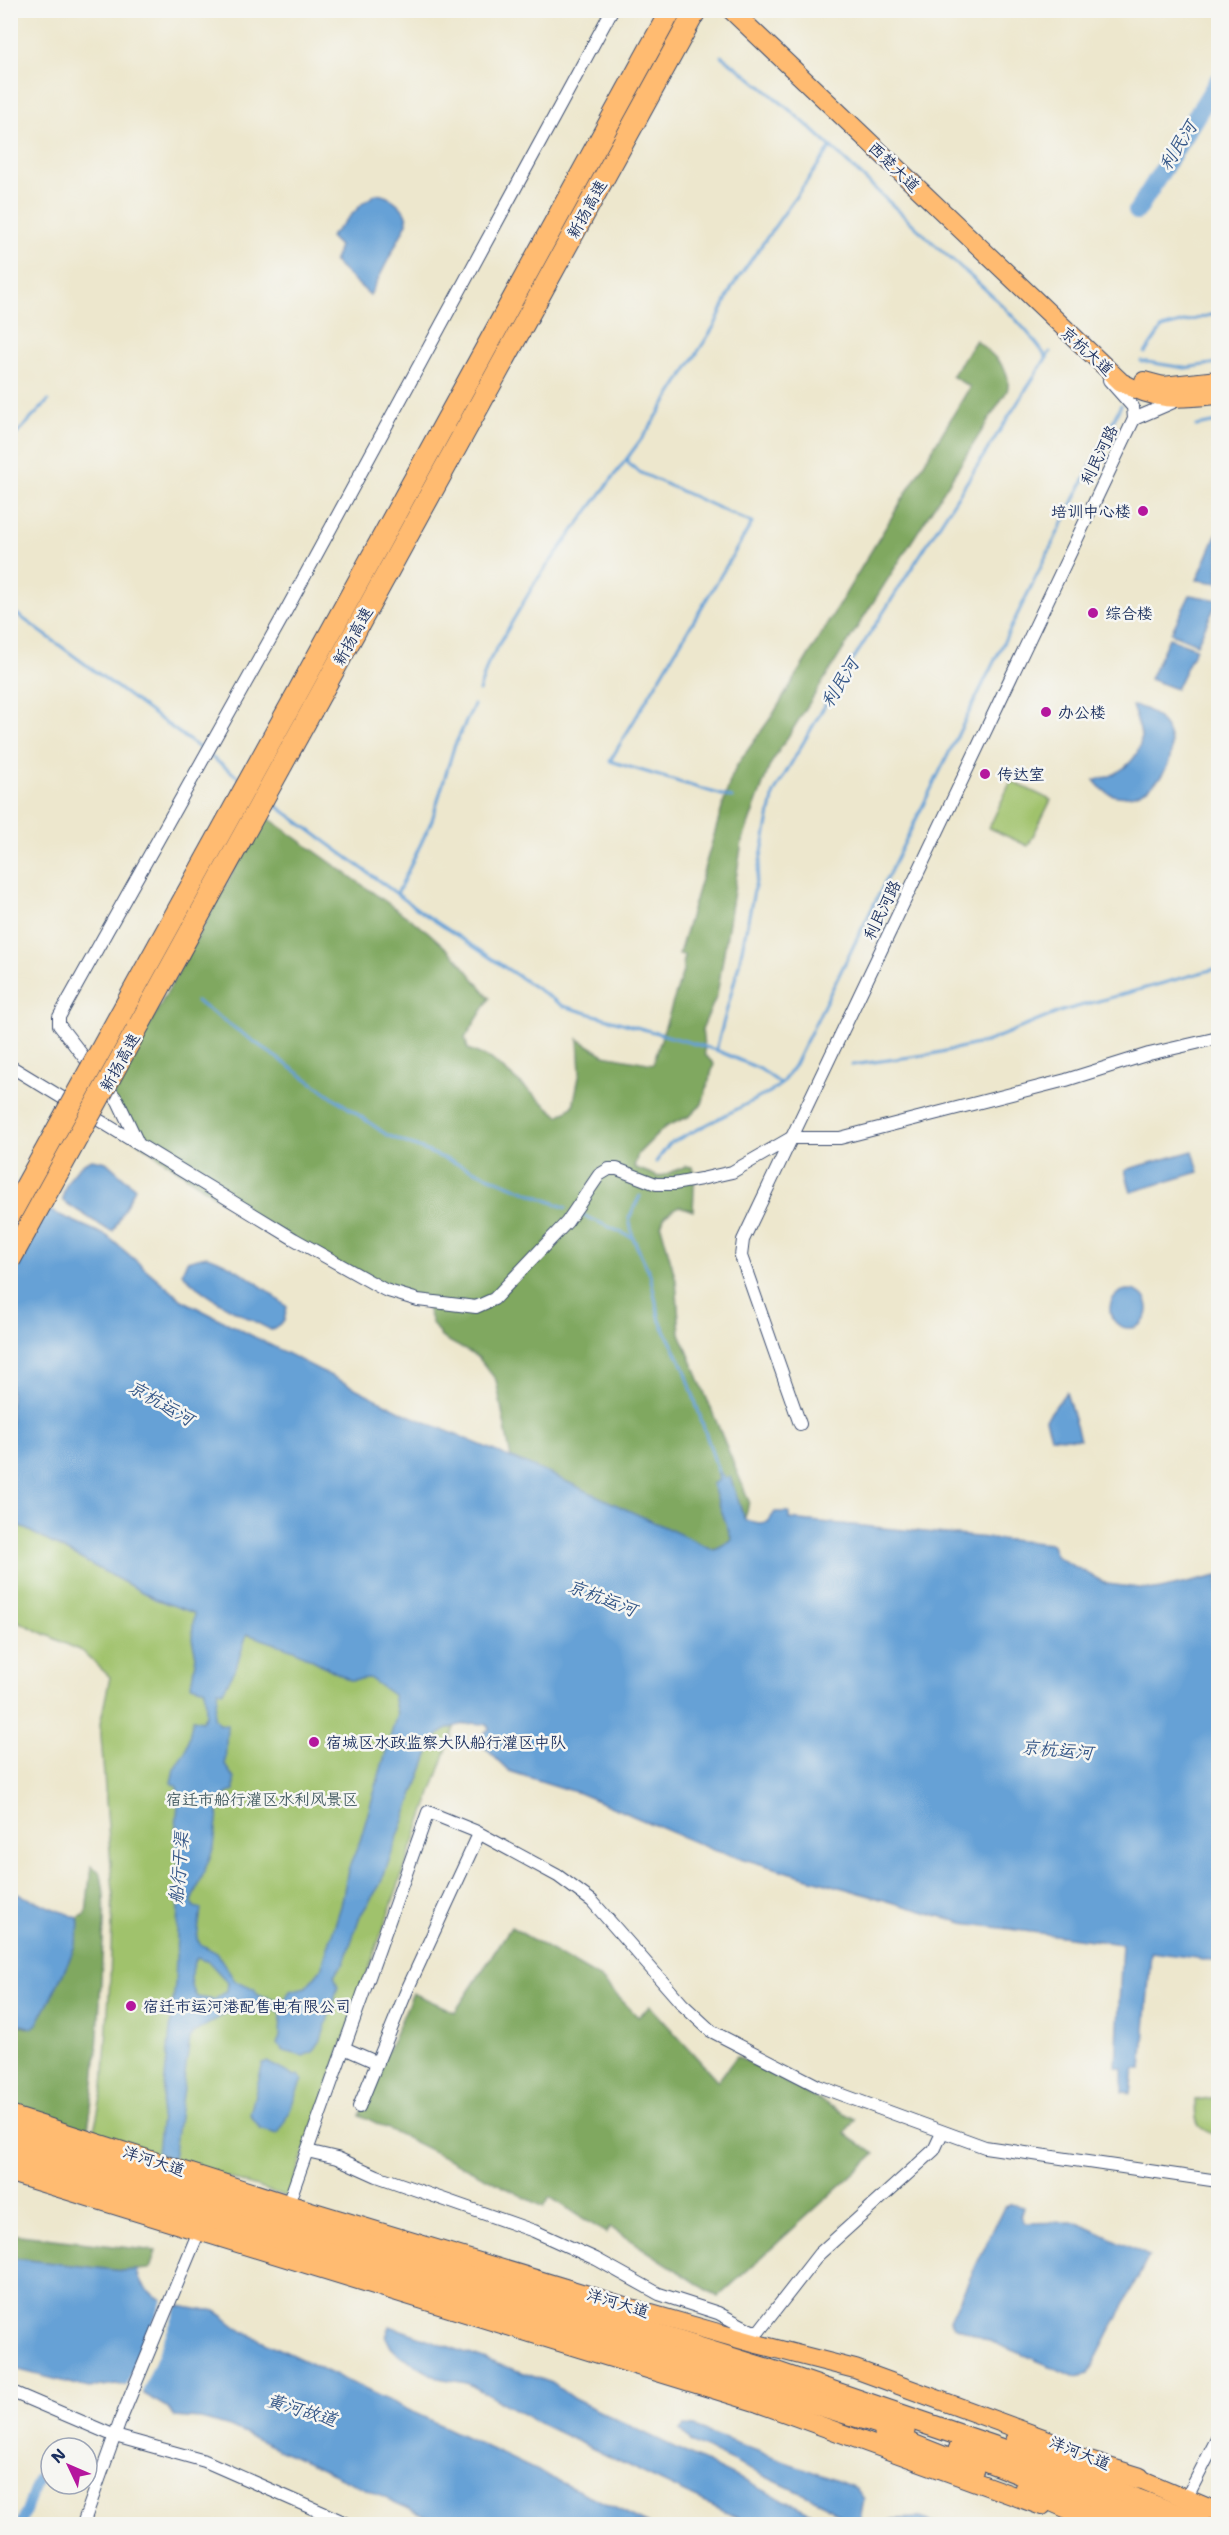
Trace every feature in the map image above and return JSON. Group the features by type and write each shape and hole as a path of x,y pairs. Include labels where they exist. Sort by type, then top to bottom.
{"highway":[{"name":"新扬高速","path":"10,1260 671,10"},
{"name":"新扬高速","path":"10,1215 303,706 695,11"},
{"name":"洋河大道","path":"10,2134 727,2366"},
{"name":"洋河大道","path":"10,2155 727,2366 758,2372 1036,2462 1201,2524"},
{"name":"洋河大道","path":"758,2372 1150,2524"},
{"path":"758,2372 852,2386 1139,2478"},
{"path":"758,2372 1106,2524"}],"main road":[{"name":"西楚大道","path":"731,10 1058,324"},
{"name":"京杭大道","path":"1058,324 1122,370 1145,381 1163,386 1218,380"},
{"name":"京杭大道","path":"1058,324 1121,382 1142,393 1161,398 1218,395"},
{"name":"洋河大道","path":"10,2115 288,2204 757,2344 855,2369 1072,2449 1218,2512"},
{"path":"10,2173 758,2403 1095,2524"}],"street":[{"path":"137,1141 118,1101 59,1025 59,1017 222,727 612,10"},
{"name":"利民河路","path":"800,1424 741,1256 743,1240 1134,418 1133,407 1058,324"},
{"name":"利民河路","path":"1134,418 1184,398"},
{"path":"10,1066 137,1141 294,1239 386,1290 418,1300 476,1307 494,1299 567,1222 599,1175 609,1170 617,1169 656,1184 674,1184 701,1179 732,1172 790,1138 840,1138 1043,1086 1149,1054 1218,1038"},
{"path":"288,2204 428,1812 479,1834 551,1871 592,1901 683,2005 711,2031 818,2086 985,2147 1218,2181"},
{"path":"359,2107 411,1981 479,1834"},
{"path":"344,2048 378,2063"},
{"path":"307,2151 337,2158 483,2215 534,2231 596,2259 659,2294 718,2313 752,2331 759,2331 819,2254 933,2150 942,2133"},
{"path":"83,2524 120,2421 199,2231"},
{"path":"10,2391 115,2436 205,2461 348,2524"},
{"path":"1186,2499 1218,2437"}],"green space":[{"path":"976,340 1000,362 1007,375 1007,391 770,765 742,842 717,995 702,1029 705,1055 714,1064 702,1104 690,1116 665,1127 638,1154 634,1167 659,1177 686,1166 692,1167 695,1172 693,1211 679,1206 665,1215 661,1226 676,1280 680,1333 749,1501 738,1532 726,1543 711,1549 511,1458 496,1380 478,1357 441,1337 432,1323 424,1299 351,1274 283,1240 219,1199 125,1133 112,1100 116,1086 264,815 427,931 457,958 490,998 465,1038 468,1049 491,1059 559,1116 573,1106 580,1072 578,1039 604,1055 653,1064 683,971 684,955 679,954 730,781 737,765 772,716 970,387 952,376"},
{"path":"1011,781 1051,800 1028,846 989,828"},
{"name":"宿迁市船行灌区水利风景区","path":"11,1521 129,1585 462,1706 288,2197 93,2135 103,2088 110,1980 113,1891 100,1724 110,1677 83,1652 11,1618"},
{"path":"91,1866 100,1872 104,1893 104,1915 97,2047 87,2134 11,2110 10,2022 27,2028 37,2023 57,1986 76,1942 78,1918 86,1914"},
{"path":"511,1927 601,1979 638,2017 650,2006 718,2081 737,2056 855,2119 845,2134 875,2154 718,2297 610,2227 606,2233 550,2197 544,2207 360,2115 413,1993 455,2012"},
{"path":"1218,2097 1218,2136 1204,2130 1198,2124 1195,2100"},
{"path":"11,2234 156,2251 150,2269 122,2271 11,2258"}],"water":[{"path":"376,194 397,203 405,212 407,223 370,295 334,261 339,246 330,237 363,203"},
{"path":"1218,531 1218,583 1197,580"},
{"path":"1190,595 1218,600 1197,644 1171,633"},
{"path":"1169,638 1196,648 1176,689 1150,679"},
{"path":"1132,706 1147,710 1160,720 1170,737 1171,754 1165,770 1154,784 1140,793 1124,796 1108,793 1094,780 1110,776 1125,767 1140,747 1141,734"},
{"path":"1193,1151 1199,1172 1131,1192 1125,1170"},
{"path":"92,1159 106,1162 135,1188 113,1231 63,1201 65,1188 76,1170"},
{"name":"京杭运河","path":"10,1193 107,1236 182,1300 404,1413 552,1475 714,1550 732,1540 712,1484 719,1480 717,1469 725,1478 730,1477 745,1520 759,1523 768,1522 775,1512 789,1512 789,1519 1051,1544 1057,1557 1107,1584 1156,1590 1218,1576 1218,1961 1151,1952 1142,2069 1134,2069 1131,2093 1123,2092 1123,2068 1116,2067 1122,1944 963,1923 713,1850 579,1793 509,1771 477,1740 489,1729 488,1725 466,1724 445,1731 434,1739 380,1885 360,1916 344,1963 334,1975 338,1987 321,2040 313,2052 303,2056 284,2051 277,2044 280,2037 281,2012 252,2003 237,2007 193,2033 190,2038 173,2159 157,2153 175,1984 178,1907 181,1894 175,1836 179,1795 177,1787 171,1783 174,1769 186,1750 193,1719 202,1721 206,1715 205,1689 191,1685 196,1656 192,1639 194,1613 155,1599 11,1521","holes":["247,1634 294,1650 350,1680 369,1678 393,1695 397,1714 360,1841 348,1870 341,1906 321,1969 306,1987 290,1991 284,2001 258,1995 254,1988 235,1981 217,1953 200,1944 197,1939 201,1909 194,1907 192,1902 214,1847 219,1804 226,1794 234,1790 234,1779 225,1764 227,1725 219,1724 214,1717 218,1690 223,1691 235,1670","197,1958 209,1962 228,1983 227,1991 214,2000 197,1997 195,1993 191,1972"]},
{"path":"206,1256 238,1270 279,1300 287,1307 284,1321 271,1330 224,1305 191,1282 182,1273 187,1261"},
{"path":"1129,1290 1143,1295 1148,1309 1143,1323 1129,1328 1115,1323 1110,1309 1115,1295"},
{"path":"1066,1392 1080,1439 1051,1437 1046,1419"},
{"path":"10,1891 78,1918 76,1942 71,1956 37,2024 32,2028 11,2022"},
{"path":"267,2062 293,2076 299,2075 302,2080 277,2134 260,2129 250,2114 263,2063"},
{"path":"1011,2204 1023,2207 1020,2216 1024,2223 1076,2222 1149,2256 1088,2374 1076,2377 954,2326 950,2320 1004,2207"},
{"name":"黄河故道","path":"10,2258 122,2271 137,2270 146,2288 162,2299 181,2306 215,2311 246,2333 649,2524 442,2524 230,2427 201,2419 174,2417 168,2408 136,2389 116,2384 89,2388 11,2368"},
{"path":"390,2326 552,2383 574,2399 834,2524 750,2524 543,2425 467,2383 438,2378 401,2357 391,2347 386,2337"},
{"path":"685,2426 694,2427 856,2488 864,2499 860,2521 847,2520 824,2504 691,2442 681,2430"},
{"path":"920,2518 939,2524 880,2524 894,2519"}],"pier":[{"path":"164,2297 179,2302 141,2395 125,2389"}],"waterway":[{"path":"721,56 799,118 987,291 1019,323 1047,358"},
{"name":"利民河","path":"1137,211 1218,81"},
{"path":"479,691 488,663 536,581 648,430 715,325 732,287 831,147"},
{"path":"1145,353 1162,328 1218,313"},
{"name":"利民河","path":"716,1050 739,964 774,793 835,688 1050,352"},
{"path":"1141,361 1185,368 1218,363"},
{"path":"10,441 48,401"},
{"path":"656,1162 669,1144 770,1092 781,1084 794,1066 1121,405"},
{"path":"1196,426 1218,422"},
{"path":"628,459 628,463 639,472 752,523 610,761 732,798"},
{"path":"10,609 205,752"},
{"path":"397,894 432,820 454,747 474,705"},
{"path":"210,756 241,779"},
{"path":"270,801 423,913 563,1006 716,1050 760,1069 781,1084"},
{"path":"852,1065 932,1054 986,1042 1062,1011 1218,968"},
{"path":"196,1001 387,1135 566,1208"},
{"path":"640,1196 629,1218 633,1238 650,1274 660,1321 685,1370 718,1471"},
{"path":"583,1215 633,1238"},
{"name":"船行干渠","path":"21,2524 39,2477"}],"place":[{"name":"培训中心楼","path":"1143,511"},
{"name":"综合楼","path":"1093,613"},
{"name":"办公楼","path":"1046,712"},
{"name":"传达室","path":"985,774"},
{"name":"宿城区水政监察大队船行灌区中队","path":"314,1742"},
{"name":"宿迁市运河港配售电有限公司","path":"131,2006"}]}
